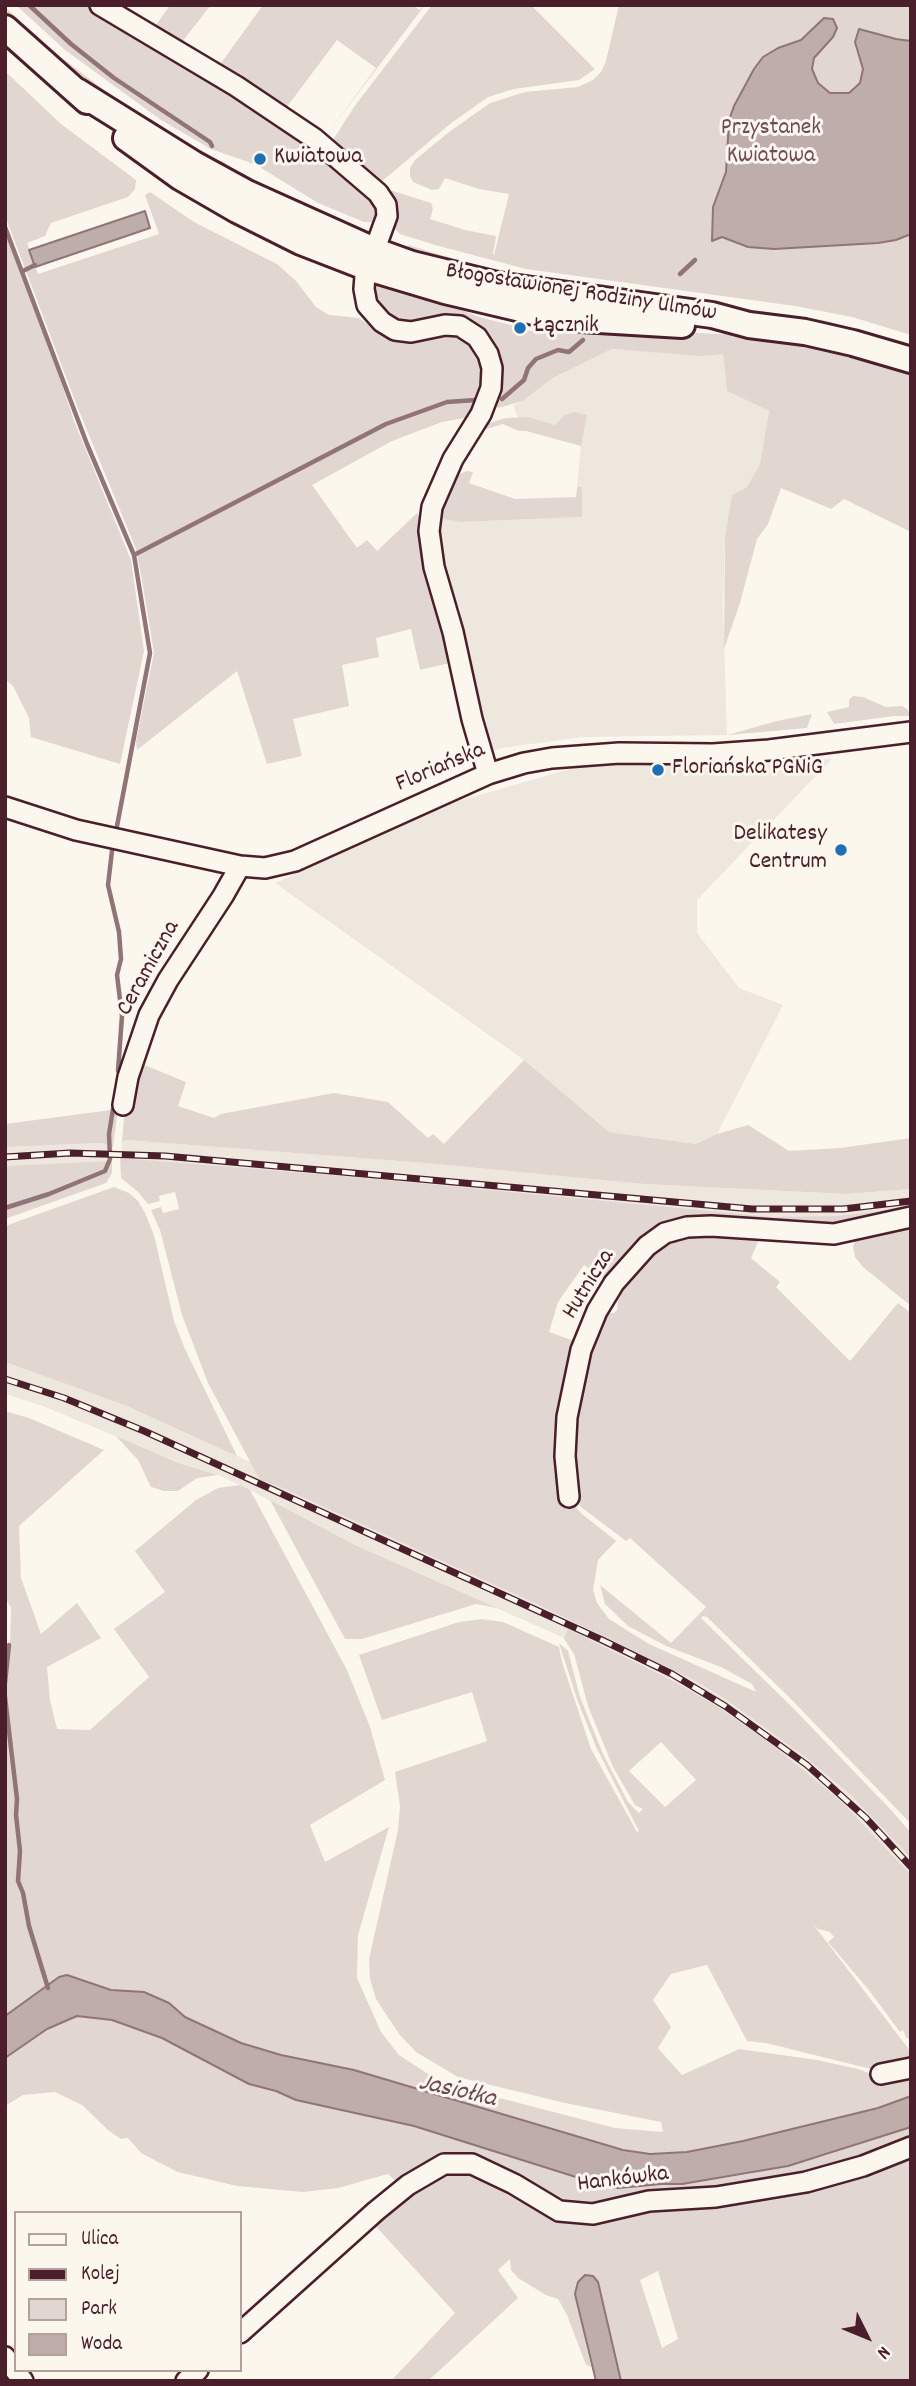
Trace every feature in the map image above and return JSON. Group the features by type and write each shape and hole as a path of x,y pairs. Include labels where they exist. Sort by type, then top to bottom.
{"main road":[{"name":"Błogosławionej Rodziny Ulmów","path":"5,28 77,91 194,164 372,259 412,264 497,285 564,296 712,314 749,325 831,337 911,360"}],"street":[{"path":"100,5 236,86 315,139 378,193 387,209 385,226 364,282 365,297 372,313 382,323 395,330 411,332 445,325 460,326 472,332 482,342 490,360 493,378 488,397 481,414 453,459 432,507 429,531 434,567 488,774"},
{"name":"Floriańska","path":"5,807 76,830 240,866 265,868 287,864 488,774 552,758 619,753 724,753 797,747 911,732"},
{"name":"Ceramiczna","path":"123,1105 128,1077 149,1014 240,866"},
{"name":"Hutnicza","path":"569,1497 565,1455 567,1418 581,1350 597,1311 614,1283 647,1245 666,1233 687,1227 711,1226 834,1234 911,1217"},
{"path":"881,2074 911,2068"},
{"name":"Hankówka","path":"242,2331 376,2211 408,2185 444,2164 472,2164 514,2184 559,2211 593,2214 649,2201 716,2197 806,2182 863,2166 911,2147"}],"shaded area":[{"path":"612,349 723,354 727,391 769,411 760,464 747,487 732,495 725,536 723,607 727,735 583,737 489,752 461,646 460,607 454,607 437,550 436,518 460,522 582,517 581,487 577,487 581,443 574,412 564,415 555,425 529,417 518,418 513,405 523,401 553,378"},
{"path":"832,759 697,900 697,933 739,988 783,1005 717,1134 696,1144 608,1132 524,1060 275,883 455,802 584,765"},
{"path":"126,1140 425,1163 644,1184 846,1194 911,1189 911,1213 812,1223 121,1164 122,1142"},
{"path":"101,1143 113,1147 112,1161 5,1166 5,1147"},
{"path":"5,1362 127,1406 195,1436 628,1640 748,1710 851,1789 911,1854 911,1881 692,1695 355,1545 218,1475 180,1463 43,1406 5,1394"}],"green space":[{"path":"16,5 93,5 290,127 381,208 375,222 364,222 318,203 258,166 264,159 259,155 254,164 211,149 161,120 65,50"},
{"path":"170,5 211,5 178,47 152,31"},
{"path":"263,5 413,5 419,10 425,5 324,138 376,68 337,40 286,108 216,70"},
{"path":"432,5 531,5 595,69 579,80 514,89 488,97 450,124 380,183 333,147 333,140 354,107"},
{"name":"Przystanek Kwiatowa","path":"619,5 911,5 911,335 852,317 795,306 526,269 435,245 400,234 395,229 393,216 397,213 387,192 393,191 431,203 433,209 430,219 496,236 494,255 509,194 479,189 445,178 439,189 432,190 413,182 410,168 415,160 449,132 490,103 525,92 578,87 593,80 606,61"},
{"path":"5,7 61,57 117,100 203,155 226,163 225,165 195,157 96,93 5,17"},
{"path":"5,71 61,124 136,180 135,189 128,197 51,223 45,236 27,243 38,274 159,234 145,195 150,192 194,222 277,264 296,281 316,307 329,315 359,318 386,337 411,341 450,331 463,334 482,360 485,374 471,417 442,422 392,441 312,485 357,548 367,540 377,551 417,513 422,519 454,662 420,670 411,629 376,638 379,657 342,665 349,706 293,719 302,756 267,764 237,671 137,750 136,741 154,653 136,549 77,406 5,216"},
{"path":"5,233 49,345 74,421 131,560 144,651 120,764 31,737 29,718 13,686 5,679"},
{"path":"408,245 464,262 548,280 823,320 905,342 911,345 911,351 568,290 406,252"},
{"path":"374,282 439,301 479,317 515,326 514,329 532,331 534,326 552,329 574,327 781,337 911,370 911,532 844,499 831,509 781,488 768,524 757,539 740,603 724,649 725,536 732,495 747,487 760,464 769,411 727,391 723,354 701,356 612,349 553,378 523,401 498,408 493,402 489,341 410,326 382,315 370,288"},
{"path":"574,412 587,415 581,446 519,431 503,424 477,432 470,446 471,456 464,450 482,425 506,418 529,417 555,425 564,415"},
{"path":"466,471 473,472 469,483 515,499 576,497 577,487 582,487 582,517 460,522 436,518 452,478"},
{"path":"853,696 863,697 886,707 902,706 911,716 834,724 827,712 849,707 849,700"},
{"path":"812,714 807,728 727,735 777,721"},
{"path":"524,1060 609,1132 696,1144 717,1134 748,1125 789,1151 840,1148 911,1138 911,1189 846,1194 644,1184 425,1163 126,1140 122,1142 124,1118 142,1064 186,1082 178,1106 214,1118 221,1114 334,1093 388,1102 428,1138 433,1134 444,1144"},
{"path":"118,1109 113,1147 101,1143 5,1147 5,1124"},
{"path":"120,1158 343,1176 772,1217 839,1216 911,1207 911,1214 829,1229 704,1222 671,1227 649,1239 631,1257 587,1318 608,1282 584,1265 558,1302 549,1332 577,1342 583,1326 586,1328 572,1371 565,1408 563,1459 565,1490 569,1500 616,1541 598,1560 593,1590 597,1603 609,1619 649,1644 756,1692 752,1684 721,1667 666,1646 628,1626 605,1604 600,1585 671,1643 706,1607 630,1538 626,1541 581,1507 572,1493 569,1463 572,1402 582,1355 591,1332 601,1314 614,1313 617,1310 620,1283 644,1253 669,1235 694,1229 762,1233 751,1258 780,1282 776,1287 850,1361 898,1303 911,1313 911,1824 793,1701 707,1617 701,1618 892,1811 911,1833 911,1858 851,1795 808,1759 730,1702 696,1681 541,1606 260,1480 208,1383 182,1315 160,1230 151,1210 161,1207 163,1213 179,1209 175,1192 159,1196 160,1201 148,1204 121,1178"},
{"path":"112,1161 112,1173 106,1183 5,1219 5,1166"},
{"path":"114,1187 129,1193 145,1213 154,1235 174,1321 237,1456 127,1406 5,1362 5,1226"},
{"path":"911,1221 911,1306 863,1267 855,1257 853,1247 855,1240 860,1237"},
{"path":"5,1411 29,1418 104,1450 19,1526 21,1578 41,1634 77,1603 101,1638 47,1667 50,1700 57,1729 90,1730 149,1677 114,1629 165,1592 135,1551 196,1500 218,1488 240,1485 250,1490 347,1670 370,1727 385,1780 310,1825 325,1862 389,1827 358,1935 357,1978 381,2032 399,2055 442,2083 615,2128 663,2132 661,2122 565,2103 458,2077 416,2052 399,2034 376,1999 370,1979 369,1959 398,1830 400,1806 395,1772 487,1741 472,1692 382,1720 359,1655 459,1622 482,1619 503,1622 559,1647 591,1749 637,1832 639,1831 596,1747 559,1643 568,1651 580,1697 603,1754 628,1802 639,1813 643,1809 635,1805 613,1767 588,1706 574,1654 564,1639 568,1629 673,1681 765,1739 842,1802 911,1875 911,2041 903,2030 900,2032 828,1942 834,1937 830,1932 818,1929 813,1924 911,2052 911,2065 875,2070 766,2043 747,2041 707,1965 671,1974 653,2000 671,2027 658,2048 682,2075 739,2049 817,2060 858,2069 882,2078 911,2071 911,2096 878,2108 743,2141 687,2152 650,2154 597,2144 354,2070 281,2055 241,2043 185,2017 169,2003 144,1992 110,1990 67,1975 59,1977 5,2016 5,1646 10,1648 11,1608 5,1597","holes":["661,1742 696,1780 665,1807 629,1771"]},
{"path":"116,1436 179,1463 218,1475 197,1478 178,1491 151,1487 138,1460"},
{"path":"270,1500 355,1545 497,1608 476,1604 362,1639 345,1639"},
{"path":"77,2016 112,2020 162,2038 249,2084 296,2100 414,2126 618,2188 682,2184 749,2174 821,2157 911,2127 911,2145 804,2179 611,2205 558,2207 481,2164 401,2186 388,2174 338,2188 303,2192 237,2186 178,2172 158,2162 141,2153 128,2138 121,2139 108,2130 82,2105 55,2092 23,2095 5,2106 5,2058 47,2029"},
{"path":"911,2150 911,2381 621,2381 598,2282 593,2276 585,2275 578,2282 575,2294 591,2367 586,2365 558,2299 518,2278 511,2270 510,2259 498,2270 518,2298 428,2381 391,2381 455,2313 372,2222 445,2169 476,2170 543,2207 717,2200","holes":["658,2271 678,2339 662,2348 640,2280"]}],"water":[{"path":"824,18 833,19 837,28 833,37 814,58 812,69 818,83 830,93 849,93 860,83 863,69 855,42 859,29 911,41 911,234 878,243 774,249 748,247 722,237 712,241 713,207 726,172 729,120 734,106 763,57 801,40"},
{"path":"145,211 150,228 35,267 29,250"},
{"path":"67,1975 111,1990 144,1992 169,2003 185,2017 241,2043 281,2055 354,2070 623,2150 650,2154 687,2152 878,2108 911,2096 911,2127 788,2166 682,2184 618,2188 414,2126 296,2100 249,2084 162,2038 112,2020 77,2016 47,2029 5,2058 5,2016 59,1977"},
{"path":"585,2275 593,2276 598,2282 621,2381 596,2381 575,2294 578,2282"}],"waterway":[{"path":"29,5 71,44 114,78 210,142 212,146"},
{"path":"5,227 87,444 134,555 150,653 117,826"},
{"path":"680,274 695,260"},
{"path":"23,271 35,265"},
{"path":"502,399 524,380 528,368 536,359 558,350 569,352 583,340"},
{"path":"134,555 386,424 447,402 476,400"},
{"path":"112,851 108,885 119,932 121,959 117,975 122,1016 118,1071"},
{"path":"5,1208 49,1194 105,1171 110,1159 109,1134 113,1109"},
{"path":"5,1683 9,1645"},
{"path":"5,1697 17,1799 20,1851 18,1881 48,1988"}],"railway":[{"path":"5,1157 70,1153 165,1156 752,1209 843,1209 911,1201"},
{"path":"5,1379 64,1398 144,1431 672,1674 725,1706 807,1765 866,1818 911,1867"}],"place":[{"name":"Kwiatowa","path":"260,159"},
{"name":"Łącznik","path":"520,328"},
{"name":"Floriańska PGNiG","path":"658,770"},
{"name":"Delikatesy Centrum","path":"841,850"}],"water label":[{"name":"Jasiołka","path":"457,2093"}]}
